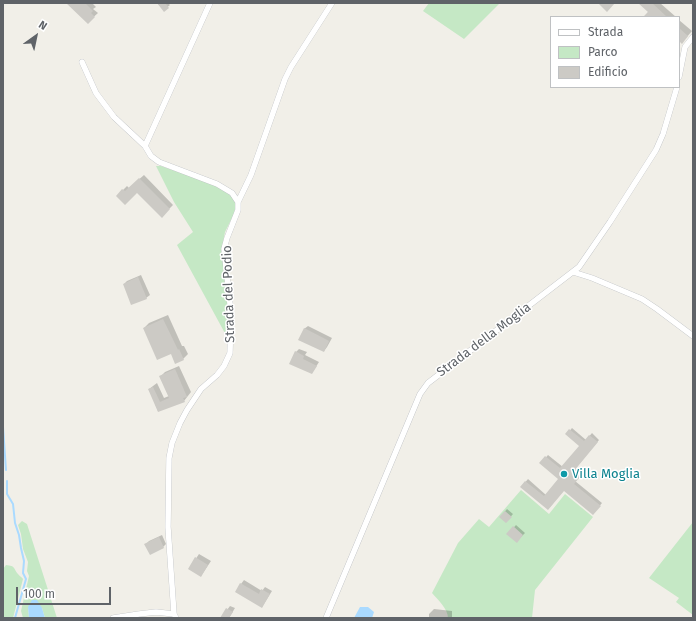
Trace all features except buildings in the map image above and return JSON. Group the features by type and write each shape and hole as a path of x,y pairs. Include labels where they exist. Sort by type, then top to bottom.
{"street":[{"path":"145,146 210,3"},
{"name":"Strada del Podio","path":"113,618 156,612 175,616 168,527 169,458 172,443 187,410 202,389 224,366 230,353 231,313 224,249 227,238 238,210 238,202 251,175 285,80 291,67 332,3"},
{"path":"680,72 685,47 693,37"},
{"path":"82,62 96,93 114,117 145,146 151,156 159,162 217,184 232,193 238,202"},
{"name":"Strada della Moglia","path":"326,618 420,394 428,383 579,267 656,150 665,129 677,88"},
{"path":"573,272 588,276 642,299 657,308 693,336"}],"green space":[{"path":"429,3 500,3 464,39 423,11"},
{"path":"156,166 161,166 204,181 225,190 235,199 236,205 234,214 225,232 222,248 230,313 230,336 227,337 177,245 193,232 174,202"},
{"path":"521,490 549,514 565,494 593,517 535,590 532,618 448,618 445,608 432,593 458,543 479,519 489,527"},
{"path":"22,521 27,524 57,618 45,618 42,608 28,607 29,618 23,618 21,611 29,576 27,571 28,562 23,549 18,525"},
{"path":"693,522 693,615 676,602 679,598 649,578"},
{"path":"6,565 13,567 18,575 23,579 13,618 3,618 3,569"}],"water":[{"path":"32,600 37,600 42,608 45,618 29,618 28,607"},
{"path":"360,607 368,607 374,612 372,618 354,618"}],"waterway":[{"path":"3,427 6,470"},
{"path":"7,481 7,494 13,504 15,523 24,561 23,573 26,579 15,618"}],"place":[{"name":"Villa Moglia","path":"564,474"}]}
